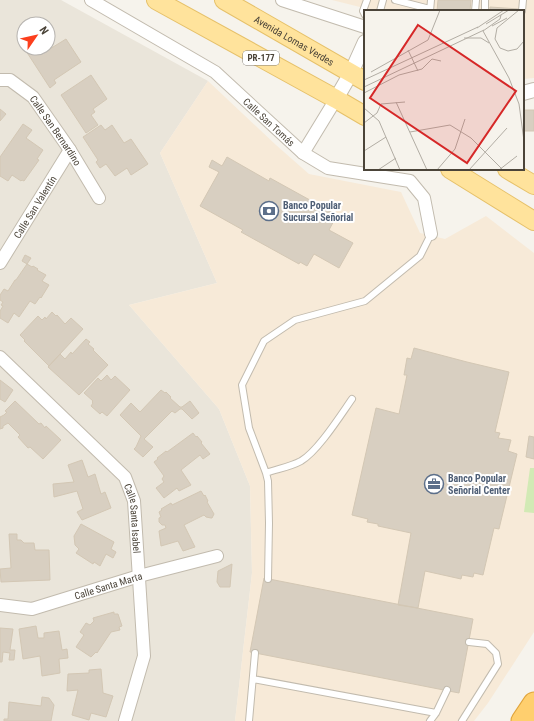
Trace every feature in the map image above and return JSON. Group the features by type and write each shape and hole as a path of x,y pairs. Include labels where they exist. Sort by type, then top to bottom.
{"highway":[{"path":"522,721 534,703"}],"main road":[{"name":"PR-177","path":"156,0 364,115"},
{"name":"Avenida Lomas Verdes","path":"224,0 358,77"},
{"path":"452,170 534,221"},
{"path":"510,170 534,185"}],"street":[{"name":"Calle San Tomás","path":"91,0 215,72 303,153 328,168 410,182 424,198 431,234"},
{"path":"282,0 364,27"},
{"path":"303,153 336,99 358,77 364,47"},
{"name":"Calle San Bernardino","path":"0,80 10,80 33,97 70,150 99,198"},
{"path":"524,93 534,90"},
{"name":"Calle San Valentín","path":"0,263 70,150"},
{"name":"Calle Santa Isabel","path":"0,357 125,477 134,501 144,656 125,721"},
{"name":"Calle Santa Marta","path":"0,605 32,609 140,576 217,556"}],"lane":[{"path":"364,10 367,0"},
{"path":"380,10 383,0"},
{"path":"396,0 430,10 431,0 438,2"},
{"path":"522,10 523,0"},
{"path":"268,579 270,523 268,481 249,428 242,385 264,341 296,320 365,301 420,256 431,234"},
{"path":"266,473 301,461 311,453 352,399"},
{"path":"462,721 498,664 496,653 487,644 469,642"},
{"path":"249,721 255,653"},
{"path":"253,679 436,713"},
{"path":"430,721 448,690"}],"shaded area":[{"path":"0,0 61,0 208,81 160,153 217,283 129,305 219,409 250,486 252,573 235,721 0,721"},
{"path":"332,0 534,0 534,78 524,79 524,10 368,9"},
{"path":"208,81 309,174 401,192 420,233 445,239 486,216 534,253 534,632 488,703 474,721 235,721 252,573 250,486 219,409 129,305 217,283 160,153"}],"green space":[{"path":"530,468 534,468 534,513 524,512"}],"building":[{"path":"438,0 471,0 470,10 437,10"},
{"path":"490,7 519,9 519,10 490,10"},
{"path":"66,39 81,62 54,80 56,83 50,88 29,56 56,56 56,45"},
{"path":"91,75 107,99 93,109 95,112 91,115 98,125 86,133 61,95"},
{"path":"0,109 6,114 0,121"},
{"path":"524,110 534,110 534,131 524,131"},
{"path":"23,124 32,130 26,138 43,150 37,159 39,160 24,181 21,181 12,175 8,181 0,176 0,157"},
{"path":"101,125 105,130 112,125 124,143 131,139 148,164 131,175 127,168 115,176 106,164 100,168 96,162 98,160 83,137"},
{"name":"Banco Popular Sucursal Señorial","path":"227,157 269,181 270,178 337,215 329,230 353,243 339,268 314,254 307,266 300,262 299,264 241,232 243,230 200,206 219,172 209,167 212,160 222,166"},
{"path":"25,255 31,258 27,264 22,261"},
{"path":"27,264 32,267 33,266 46,275 42,281 49,285 41,298 40,297 35,304 30,301 19,317 14,313 8,323 0,318 0,311 3,306 1,305 3,302 0,300 0,295 4,289 8,291"},
{"path":"52,312 65,324 71,318 83,329 49,366 20,335 38,316 42,320 45,317 46,319"},
{"path":"86,339 90,342 88,344 94,349 93,350 108,365 79,395 48,367 60,354 65,359 71,352 72,354"},
{"name":"Banco Popular Señorial Center","path":"414,348 509,372 495,432 500,433 498,438 511,440 508,451 517,454 499,529 494,528 483,575 474,573 473,577 462,575 461,579 425,571 418,608 398,605 411,533 378,526 378,524 367,522 368,519 352,515 376,408 399,414 407,375 404,375 407,358 411,359"},
{"path":"107,375 111,380 115,376 130,390 107,416 102,412 100,414 91,406 93,401 84,393 98,378 101,381"},
{"path":"0,380 13,390 5,402 0,399"},
{"path":"161,390 165,393 166,392 180,407 190,401 199,413 192,419 182,409 175,413 172,411 144,439 153,447 143,457 134,449 141,436 120,415 131,403 140,412"},
{"path":"15,401 39,424 41,423 45,428 46,426 61,440 43,459 30,447 28,448 18,437 20,435 8,423 0,429 0,417 7,412 5,411"},
{"path":"193,433 202,442 201,443 210,454 203,459 200,455 181,470 191,485 179,491 177,488 164,498 156,488 164,482 162,479 164,476 154,462 166,451 167,452"},
{"path":"529,436 534,437 534,459 526,457"},
{"path":"82,460 88,477 95,474 101,494 105,492 111,508 82,520 77,512 83,509 77,491 54,497 53,484 74,482 68,465"},
{"path":"201,491 204,496 205,495 214,514 212,518 204,515 184,525 195,547 183,551 178,541 161,546 159,531 166,528 165,525 162,525 159,522 159,518 161,517 159,512 162,510 161,509 171,503 172,505"},
{"path":"81,524 114,542 111,549 116,552 113,558 106,554 100,566 94,562 93,564 76,553 79,549 75,545 74,536"},
{"path":"9,534 17,534 17,540 21,540 24,543 34,543 35,550 49,550 50,580 1,582 0,569 11,568"},
{"path":"232,564 230,587 220,587 217,582 218,571"},
{"path":"264,578 473,619 459,693 250,652"},
{"path":"114,612 114,614 118,614 122,626 119,627 120,630 111,632 97,653 96,652 91,657 76,647 84,635 80,632 86,623 90,625 94,621 93,618"},
{"path":"36,626 38,638 44,638 44,633 59,631 62,650 67,649 68,658 59,659 60,673 42,676 40,656 23,659 19,629"},
{"path":"0,628 13,629 10,650 15,650 14,660 9,660 10,653 3,652 2,662 0,662"},
{"path":"101,669 103,693 113,696 106,717 91,713 89,720 72,715 78,690 67,691 68,674 89,673 89,670"},
{"path":"42,697 49,698 54,705 51,721 4,721 4,719 8,719 9,702 41,706"}],"place":[{"name":"Banco Popular Sucursal Señorial","path":"269,211"},
{"name":"Banco Popular Señorial Center","path":"434,484"}]}
